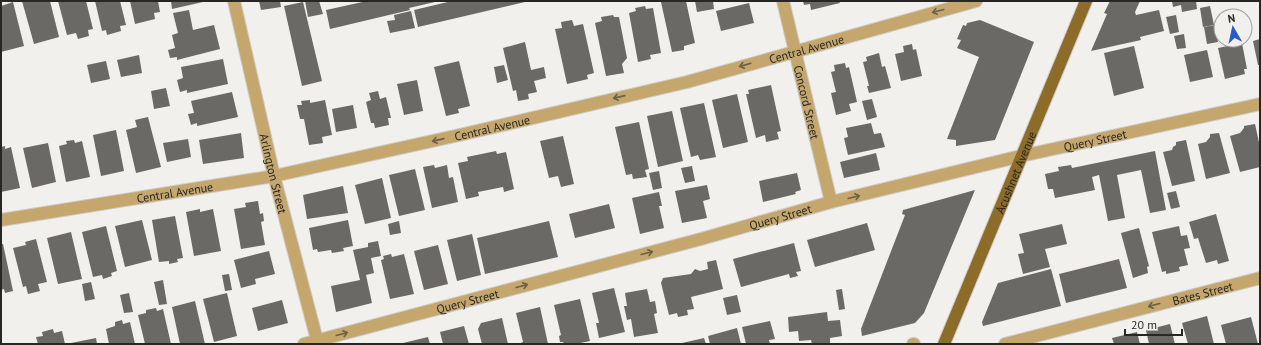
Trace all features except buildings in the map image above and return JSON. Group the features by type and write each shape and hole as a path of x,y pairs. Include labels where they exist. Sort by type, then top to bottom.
{"main road":[{"name":"Acushnet Avenue","path":"944,344 1086,1"}],"street":[{"name":"Arlington Street","path":"234,1 274,176 318,342"},
{"name":"Concord Street","path":"783,1 831,202"},
{"name":"Central Avenue","path":"1,220 274,176 687,82 976,1"},
{"name":"Query Street","path":"304,344 318,342 701,239 831,202 1021,156 1260,104"},
{"name":"Bates Street","path":"1005,344 1260,278"}]}
